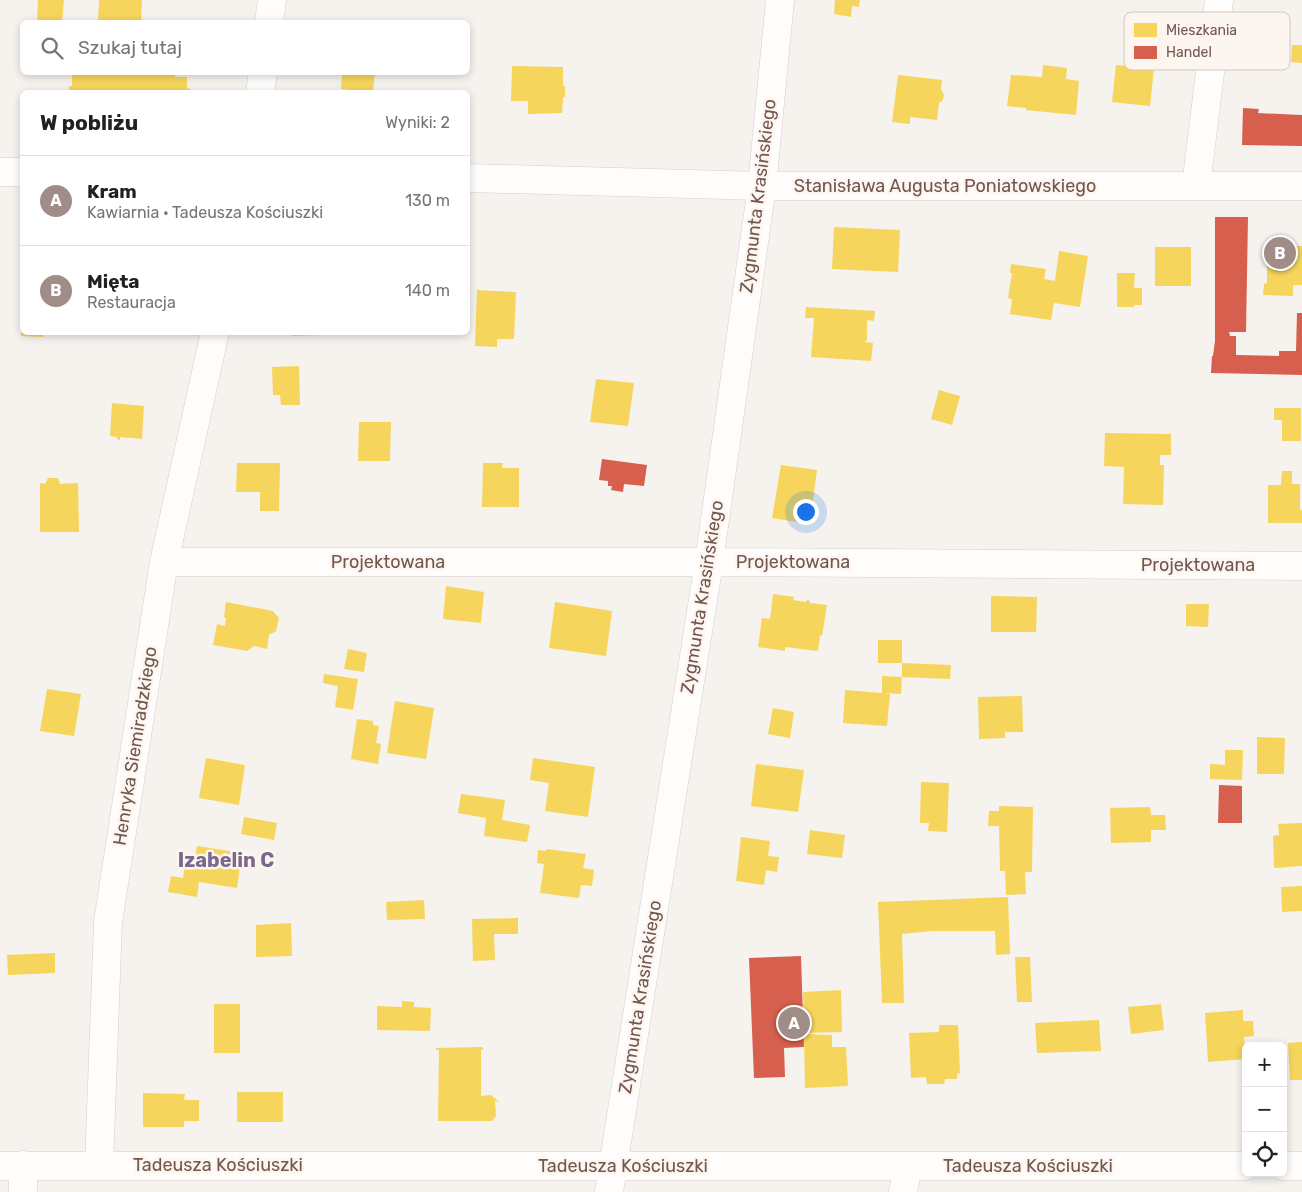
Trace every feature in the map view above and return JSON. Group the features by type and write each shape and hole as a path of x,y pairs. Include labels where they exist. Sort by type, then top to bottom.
{"street":[{"path":"269,20 272,0"},
{"name":"Zygmunta Krasińskiego","path":"609,1192 708,562 762,186 780,0"},
{"path":"1196,186 1210,70"},
{"path":"260,90 263,75"},
{"path":"0,172 20,172"},
{"name":"Stanisława Augusta Poniatowskiego","path":"470,178 762,186 1302,186"},
{"name":"Henryka Siemiradzkiego","path":"98,1165 108,922 164,562 214,335"},
{"name":"Projektowana","path":"164,562 708,562 1302,566"},
{"name":"Tadeusza Kościuszki","path":"16,1174 98,1165 613,1166 905,1179 1242,1166"},
{"path":"1287,1166 1302,1166"}],"building: Mieszkania":[{"path":"38,0 64,0 62,20 37,20"},
{"path":"99,0 142,0 141,20 98,20"},
{"path":"835,0 860,0 859,7 852,6 851,17 834,14"},
{"path":"1292,45 1302,45 1302,63 1291,62"},
{"path":"1043,65 1067,68 1066,79 1079,81 1076,115 1026,110 1026,108 1007,106 1011,75 1042,77"},
{"path":"1116,65 1124,66 1124,70 1154,70 1150,106 1112,102"},
{"path":"512,66 563,67 565,97 563,97 562,113 528,114 528,101 511,101"},
{"path":"72,75 175,75 175,77 187,77 187,89 190,88 190,90 69,90 69,86 72,86"},
{"path":"342,75 375,75 373,90 341,89"},
{"path":"898,75 942,80 941,90 944,94 943,100 939,103 937,120 910,117 910,124 892,122"},
{"path":"834,227 900,230 898,272 832,269"},
{"path":"1267,246 1302,246 1302,285 1293,285 1293,296 1263,295 1264,284 1267,283"},
{"path":"1155,247 1191,247 1191,286 1155,286"},
{"path":"1059,251 1088,256 1080,307 1054,303 1051,320 1010,314 1012,299 1008,298 1012,273 1010,273 1011,264 1046,269 1044,279 1055,281"},
{"path":"1117,273 1135,273 1134,288 1142,288 1142,305 1117,307"},
{"path":"477,290 516,292 514,339 497,339 497,347 475,346"},
{"path":"806,307 875,311 874,321 867,320 867,339 865,342 873,343 871,361 811,357 814,318 805,318"},
{"path":"43,335 43,337 21,336"},
{"path":"299,366 300,405 281,405 280,395 273,395 272,367"},
{"path":"596,379 634,383 628,426 590,422"},
{"path":"939,390 960,396 952,425 931,419"},
{"path":"112,403 144,406 142,439 120,437 120,440 117,437 110,436"},
{"path":"1274,408 1301,408 1301,441 1282,441 1282,420 1274,420"},
{"path":"359,422 391,422 390,461 358,461"},
{"path":"1105,433 1171,434 1171,455 1160,455 1160,465 1164,465 1163,505 1123,504 1124,467 1104,466"},
{"path":"237,463 280,463 279,511 260,511 260,492 236,492"},
{"path":"483,463 503,463 502,468 519,468 519,507 482,507"},
{"path":"781,465 817,470 810,524 772,518"},
{"path":"1282,471 1292,471 1292,484 1300,484 1302,523 1268,523 1268,485 1281,485"},
{"path":"48,478 58,478 60,484 78,483 79,532 40,532 40,483 45,484"},
{"path":"446,586 484,592 481,623 443,619"},
{"path":"773,594 794,597 793,600 806,602 807,600 810,603 827,605 818,651 785,647 785,651 758,647 762,618 770,619"},
{"path":"991,596 1037,597 1036,632 991,632"},
{"path":"226,602 273,611 279,618 276,631 269,635 267,649 254,646 247,651 213,645 217,624 225,626"},
{"path":"555,602 612,611 606,656 549,648"},
{"path":"1186,604 1209,604 1208,627 1186,626"},
{"path":"878,640 902,640 902,663 878,663"},
{"path":"348,649 367,653 364,672 344,669"},
{"path":"902,663 951,665 950,679 902,677"},
{"path":"324,674 358,679 353,710 335,707 338,686 323,683"},
{"path":"882,676 902,677 901,694 884,693 890,694 887,726 843,723 845,690 882,693"},
{"path":"47,689 81,694 74,736 40,731"},
{"path":"1022,696 1023,732 1005,732 1005,738 979,739 978,697"},
{"path":"395,701 434,708 426,759 387,753"},
{"path":"773,708 794,712 790,738 768,734"},
{"path":"357,719 373,721 373,725 379,726 376,743 381,744 378,764 351,759"},
{"path":"1257,737 1285,738 1284,774 1257,774"},
{"path":"1225,750 1243,750 1242,780 1210,779 1210,764 1225,765"},
{"path":"206,758 245,765 239,805 199,798"},
{"path":"533,758 595,767 588,817 545,811 549,783 530,780"},
{"path":"756,764 804,770 798,812 751,806"},
{"path":"921,782 949,783 947,832 928,831 929,823 920,823"},
{"path":"461,794 505,800 502,820 530,825 527,842 484,836 486,818 458,813"},
{"path":"999,806 1033,807 1032,872 1025,872 1026,894 1006,895 1005,871 1000,871 999,826 988,826 989,811 999,811"},
{"path":"1150,807 1151,815 1165,815 1166,830 1151,830 1151,842 1111,843 1110,808"},
{"path":"244,817 277,823 274,840 241,834"},
{"path":"1302,823 1302,866 1274,868 1273,836 1279,835 1278,824"},
{"path":"810,830 845,835 842,858 807,854"},
{"path":"741,837 770,841 768,856 779,857 777,872 766,870 764,885 736,881"},
{"path":"197,846 242,853 237,888 199,882 197,897 168,892 171,876 183,878 186,858 195,859"},
{"path":"546,849 586,854 583,868 594,870 592,886 581,885 579,898 540,893 544,864 537,863 538,850 546,851"},
{"path":"1302,886 1302,911 1282,912 1281,887"},
{"path":"1008,897 1010,954 996,955 995,931 932,931 902,934 904,1003 882,1003 878,902"},
{"path":"424,900 425,919 387,920 386,902"},
{"path":"518,918 518,934 494,934 495,960 473,961 472,919"},
{"path":"291,923 292,956 256,957 256,925"},
{"path":"55,953 55,973 8,975 7,955"},
{"path":"1015,957 1030,957 1032,1002 1017,1002"},
{"path":"841,990 842,1032 804,1033 803,992"},
{"path":"402,1001 414,1002 414,1007 431,1008 430,1031 377,1030 377,1006 402,1007"},
{"path":"214,1004 240,1004 240,1053 214,1053"},
{"path":"1161,1004 1164,1030 1131,1034 1128,1007"},
{"path":"1243,1010 1243,1021 1253,1021 1254,1036 1244,1037 1244,1042 1242,1042 1242,1059 1208,1062 1205,1013"},
{"path":"1099,1020 1101,1051 1037,1053 1035,1023"},
{"path":"939,1025 958,1025 960,1073 957,1074 957,1079 945,1079 944,1084 927,1084 926,1077 911,1078 909,1033 939,1032"},
{"path":"804,1034 832,1035 832,1047 846,1047 848,1086 805,1088"},
{"path":"1302,1042 1302,1080 1290,1080 1288,1043"},
{"path":"482,1047 484,1049 481,1050 481,1096 491,1095 499,1102 495,1101 496,1116 492,1121 438,1121 439,1050 436,1050 436,1048"},
{"path":"237,1092 283,1092 283,1122 237,1122"},
{"path":"143,1093 185,1094 184,1100 199,1100 199,1121 184,1121 184,1127 143,1127"}],"building: Handel":[{"path":"1243,108 1259,109 1258,113 1302,115 1302,146 1242,145"},
{"path":"1215,217 1248,217 1246,332 1229,332 1230,336 1236,336 1236,355 1279,356 1279,351 1296,351 1297,313 1302,313 1302,375 1211,373 1215,341"},
{"path":"602,459 647,465 644,486 624,484 623,492 611,490 612,486 608,486 608,481 599,480"},
{"path":"1219,785 1242,786 1242,823 1218,823"},
{"path":"801,956 804,1047 784,1048 785,1077 754,1078 749,958"}],"place":[{"name":"Mięta","path":"1280,253"},
{"name":"Kram","path":"794,1023"}],"district":[{"name":"Izabelin C","path":"226,860"}]}
